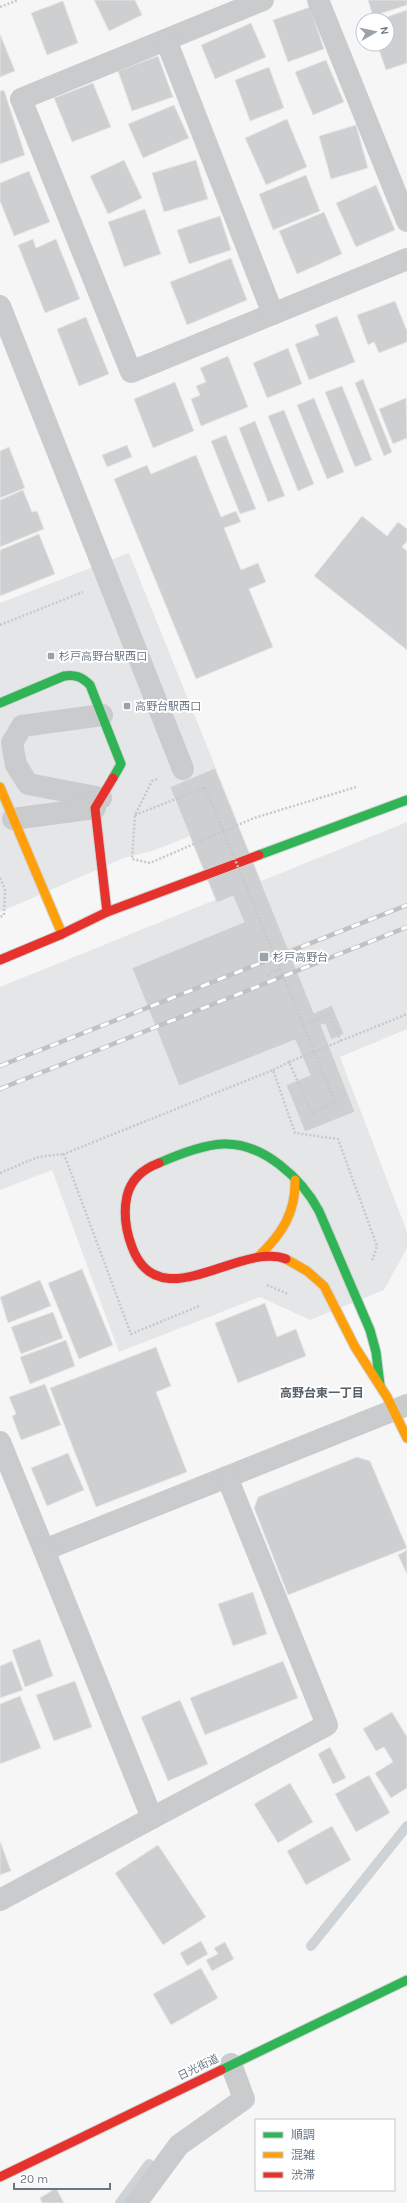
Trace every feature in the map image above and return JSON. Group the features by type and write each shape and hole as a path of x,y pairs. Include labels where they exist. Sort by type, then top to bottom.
{"main road":[{"path":"0,703 71,675 82,678 90,685 121,764 98,803 107,912"},
{"path":"0,787 62,934"},
{"path":"0,960 62,934 107,912 407,800"},
{"path":"380,1384 374,1343 322,1218 311,1197 295,1180 273,1161 251,1149 229,1144 216,1145 179,1156 136,1176 128,1190 125,1208 129,1239 135,1255 145,1270 155,1276 168,1280 191,1278 259,1256 276,1256 292,1262 310,1272 323,1286 332,1299 355,1346 380,1384 400,1408 407,1438"},
{"path":"259,1256 275,1242 290,1217 296,1195 295,1180"},
{"name":"日光街道","path":"0,2177 407,1980"}],"street":[{"path":"264,0 21,99 131,372 407,259"},
{"path":"318,0 407,222"},
{"path":"166,40 273,314"},
{"path":"0,306 183,769"},
{"path":"98,803 28,784 16,765 12,743 22,726 102,715"},
{"path":"13,819 98,803"},
{"path":"44,1550 400,1408"},
{"path":"0,1442 152,1818"},
{"path":"0,1900 327,1725 227,1477"},
{"path":"136,2203 179,2145 244,2099 231,2064"}],"path":[{"path":"0,7 18,0"},
{"path":"0,626 110,582"},
{"path":"183,769 152,780 135,815 132,859 150,863 254,818 363,785"},
{"path":"135,815 205,787 335,1102 312,1113 289,1062"},
{"path":"0,878 5,889 4,915 0,917"},
{"path":"267,975 280,969"},
{"path":"303,1025 329,1014 341,1041"},
{"path":"273,1070 289,1062 407,1014"},
{"path":"0,1173 38,1157 64,1154"}],"shaded area":[{"path":"129,553 236,818 155,850 124,858 0,912 0,603"},
{"path":"407,822 407,1029 340,1057 407,1232 407,1248 384,1290 310,1320 260,1297 119,1352 52,1170 0,1190 0,987"}],"building":[{"path":"94,0 135,0 142,15 109,31"},
{"path":"368,0 407,0 407,5 385,12 372,12"},
{"path":"63,1 78,43 47,55 31,13"},
{"path":"310,7 324,49 288,62 273,20"},
{"path":"407,10 407,63 386,70 380,52 395,52 395,14"},
{"path":"251,23 266,57 215,79 201,45"},
{"path":"0,34 15,71 0,77"},
{"path":"158,56 173,97 132,111 118,71"},
{"path":"326,60 344,102 313,115 295,72"},
{"path":"269,67 284,108 250,121 235,80"},
{"path":"93,83 111,127 72,142 54,98"},
{"path":"4,90 25,155 0,164 0,91"},
{"path":"174,105 189,138 143,158 128,124"},
{"path":"287,119 307,167 266,185 245,138"},
{"path":"356,125 368,168 331,179 319,136"},
{"path":"124,160 142,198 108,214 90,176"},
{"path":"196,160 208,199 164,212 152,173"},
{"path":"29,171 50,222 14,236 0,201 0,183"},
{"path":"306,175 320,211 273,230 259,194"},
{"path":"376,185 395,230 356,247 336,203"},
{"path":"145,209 161,254 124,267 108,222"},
{"path":"324,212 342,254 297,274 279,231"},
{"path":"220,216 231,250 189,264 177,230"},
{"path":"33,239 36,248 56,239 80,299 45,313 18,245"},
{"path":"231,258 247,300 187,325 170,282"},
{"path":"395,301 407,331 407,342 379,353 374,342 368,345 357,315"},
{"path":"337,316 355,362 309,380 295,344 319,335 315,325"},
{"path":"86,317 109,374 79,386 57,329"},
{"path":"288,348 302,384 267,398 253,363"},
{"path":"228,356 248,407 201,426 191,399 200,395 196,386 206,382 200,368"},
{"path":"363,379 392,452 384,456 355,383"},
{"path":"175,382 194,431 153,448 134,399"},
{"path":"342,386 372,460 355,467 325,392"},
{"path":"314,398 344,472 327,479 297,405"},
{"path":"406,398 407,438 393,444 379,409"},
{"path":"284,410 314,484 298,491 268,416"},
{"path":"255,421 285,496 268,502 239,428"},
{"path":"226,435 256,509 240,514 211,441"},
{"path":"127,445 132,457 107,467 102,455"},
{"path":"9,447 25,488 0,498 0,451"},
{"path":"196,455 221,517 236,511 241,522 224,528 241,570 258,563 266,582 249,589 273,647 196,679 114,479 147,465 151,474"},
{"path":"23,490 32,512 37,511 44,529 0,547 0,500"},
{"path":"362,516 387,536 398,522 407,529 407,541 402,547 407,551 407,650 314,576"},
{"path":"39,534 55,574 0,596 0,550"},
{"path":"215,768 314,1013 332,1005 344,1034 331,1040 325,1024 321,1025 355,1112 305,1132 286,1085 310,1075 295,1040 179,1086 132,968 244,922 233,896 217,903 170,787"},
{"path":"82,1269 113,1345 79,1359 48,1283"},
{"path":"40,1280 51,1306 8,1323 0,1297"},
{"path":"265,1303 277,1337 296,1329 306,1356 238,1383 215,1323"},
{"path":"53,1312 63,1338 21,1354 11,1327"},
{"path":"66,1340 75,1366 30,1384 20,1357"},
{"path":"156,1347 171,1386 156,1392 187,1472 96,1507 50,1388"},
{"path":"45,1384 61,1425 21,1440 12,1416 16,1414 9,1397"},
{"path":"68,1453 84,1490 47,1506 31,1468"},
{"path":"357,1457 370,1461 407,1548 288,1595 254,1508 258,1497"},
{"path":"407,1550 407,1574 398,1555"},
{"path":"253,1592 267,1634 233,1646 218,1604"},
{"path":"40,1639 53,1676 25,1687 12,1650"},
{"path":"12,1661 23,1690 0,1698 0,1666"},
{"path":"283,1661 298,1698 205,1735 190,1698"},
{"path":"75,1681 92,1727 54,1741 36,1695"},
{"path":"20,1696 41,1748 0,1764 0,1704"},
{"path":"180,1700 208,1764 168,1781 141,1717"},
{"path":"392,1712 407,1737 407,1788 391,1798 375,1773 393,1762 384,1747 376,1751 363,1729"},
{"path":"330,1747 346,1778 333,1784 318,1754"},
{"path":"369,1775 390,1813 356,1832 335,1794"},
{"path":"290,1783 313,1822 278,1843 254,1804"},
{"path":"332,1826 351,1860 306,1885 287,1851"},
{"path":"0,1841 11,1871 0,1875"},
{"path":"158,1845 206,1917 163,1945 115,1873"},
{"path":"201,1941 208,1954 187,1966 180,1953"},
{"path":"225,1942 234,1959 212,1971 206,1960 218,1954 214,1948"},
{"path":"201,1968 218,1998 171,2025 153,1994"},
{"path":"56,2188 64,2203 42,2203 40,2198"}],"waterway":[{"path":"311,1946 407,1826"},
{"path":"120,2203 149,2164"}],"railway":[{"path":"0,1066 407,905"},
{"path":"0,1089 407,927"}],"traffic: fast":[{"path":"0,703 64,676 72,675 84,680 90,685 121,764 113,778"},
{"path":"259,855 407,800"},
{"path":"159,1163 199,1148 223,1144 238,1145 252,1149 266,1156 292,1175 312,1199 319,1211 370,1330 376,1352 380,1385"},
{"path":"221,2070 407,1980"}],"traffic: slow":[{"path":"0,787 62,934"},
{"path":"259,1256 281,1231 286,1222 293,1202 295,1180"},
{"path":"286,1259 307,1271 324,1286 355,1347 387,1397 407,1438"}],"traffic: jam":[{"path":"107,912 95,808 113,778"},
{"path":"0,960 62,934 107,912 259,855"},
{"path":"159,1163 138,1175 131,1185 127,1196 125,1216 128,1235 132,1247 144,1268 161,1277 180,1278 202,1274 246,1260 267,1256 286,1259"},
{"path":"0,2177 221,2070"}],"place":[{"name":"杉戸高野台駅西口","path":"51,656"},
{"name":"高野台駅西口","path":"127,706"},
{"name":"杉戸高野台","path":"264,957"}],"district":[{"name":"高野台東一丁目","path":"322,1393"}]}
